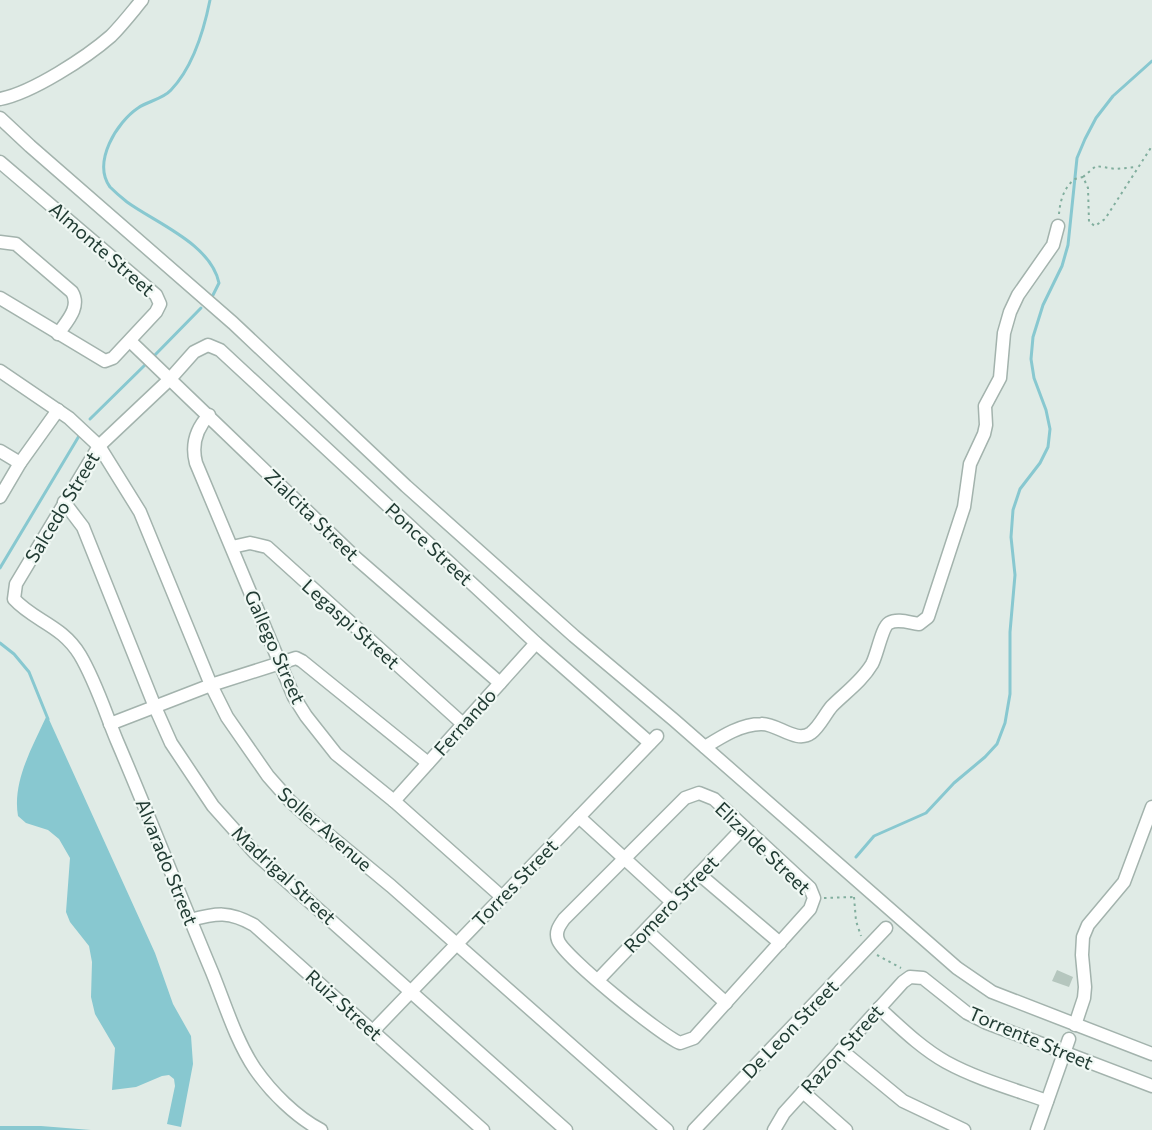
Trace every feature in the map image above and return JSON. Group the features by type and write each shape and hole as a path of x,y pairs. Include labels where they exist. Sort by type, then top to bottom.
{"street":[{"path":"0,99 28,90 98,47 113,34 142,0"},
{"path":"0,118 233,323 406,486 574,636 705,747 968,977 992,992 1152,1054"},
{"name":"Almonte Street","path":"0,162 156,295 159,300 159,308 114,358 105,361 0,298"},
{"path":"705,747 732,732 758,724 776,726 797,736 806,736 812,732 832,706 870,667 877,654 886,626 890,622 899,620 919,624 928,617 964,507 970,464 984,434 986,425 984,406 1000,378 1004,333 1010,312 1018,295 1053,245 1058,226"},
{"path":"0,242 16,244 72,292 75,298 73,312 58,334"},
{"name":"Zialcita Street","path":"130,341 356,558 500,683"},
{"name":"Salcedo Street","path":"13,595 16,584 99,446 170,379 194,352 208,345"},
{"name":"Ponce Street","path":"208,345 220,350 536,643 653,739"},
{"name":"Soller Avenue","path":"0,371 80,426 99,446 140,512 211,685 227,717 244,744 290,801 457,944 667,1130"},
{"path":"0,497 20,463 58,410"},
{"name":"Gallego Street","path":"209,415 196,435 194,456 294,697 322,737 342,759 394,801 502,897"},
{"path":"0,451 20,463"},
{"name":"Madrigal Street","path":"64,502 83,527 155,707 172,743 213,806 255,853 566,1130"},
{"name":"Legaspi Street","path":"232,548 250,543 267,547 463,724"},
{"name":"Alvarado Street","path":"13,595 17,602 52,625 67,638 79,654 99,694 190,920 240,1039 255,1069 284,1102 302,1118 322,1130"},
{"name":"Fernando","path":"394,801 536,643"},
{"path":"110,724 211,685 291,658 302,660 428,763"},
{"name":"Torres Street","path":"373,1031 653,739"},
{"name":"Elizalde Street","path":"699,793 714,799 744,827 810,888 814,898 810,909 694,1038 680,1043 666,1037 598,980 564,949 558,942 556,935 564,919 685,798 699,793"},
{"path":"1075,1025 1084,998 1083,937 1088,925 1118,892 1124,882 1152,807"},
{"path":"579,816 672,902"},
{"name":"Romero Street","path":"598,980 744,827"},
{"path":"699,874 780,943"},
{"name":"Ruiz Street","path":"190,920 221,914 236,916 254,926 483,1130"},
{"name":"De Leon Street","path":"694,1130 886,928"},
{"path":"646,930 726,1002"},
{"name":"Razon Street","path":"774,1130 779,1120 803,1092 903,982 910,977 918,977"},
{"name":"Torrente Street","path":"918,977 929,982 967,1013 1064,1054 1152,1086"},
{"path":"880,1008 916,1041 945,1061 974,1075 1047,1101"},
{"path":"1037,1130 1069,1039"},
{"path":"842,1050 903,1102 964,1130"},
{"path":"803,1092 846,1130"}],"path":[{"path":"1083,178 1088,188 1089,222 1095,226 1105,219 1152,146"},
{"path":"1083,178 1096,166 1116,169 1137,167"},
{"path":"1058,226 1060,204 1063,195 1071,182 1079,176 1083,178"},
{"path":"814,898 854,897"}],"water":[{"path":"47,715 155,953 173,1004 191,1036 193,1064 181,1127 167,1124 175,1086 174,1079 169,1075 136,1087 112,1090 115,1048 95,1014 91,997 92,962 89,946 70,922 66,912 70,858 59,839 48,830 26,823 18,816 18,790 21,777 30,751"},
{"path":"0,1126 41,1126 91,1130 0,1130"}],"building":[{"path":"1057,970 1073,977 1069,987 1052,981"}],"waterway":[{"path":"210,0 201,36 179,81 168,93 138,108 122,123 109,143 104,166 105,177 110,187 116,193 181,236 205,257 214,269 219,283 213,295"},
{"path":"856,857 874,836 926,813 954,783 985,757 997,744 1005,723 1010,694 1010,632 1015,575 1011,537 1013,510 1020,489 1040,463 1048,447 1050,429 1046,410 1034,378 1031,359 1033,337 1043,305 1062,266 1068,245 1077,158 1085,139 1096,118 1113,96 1152,61"},
{"path":"152,358 201,308"},
{"path":"90,419 148,362"},
{"path":"0,568 79,436"},
{"path":"0,643 14,654 29,672 48,719"}]}
